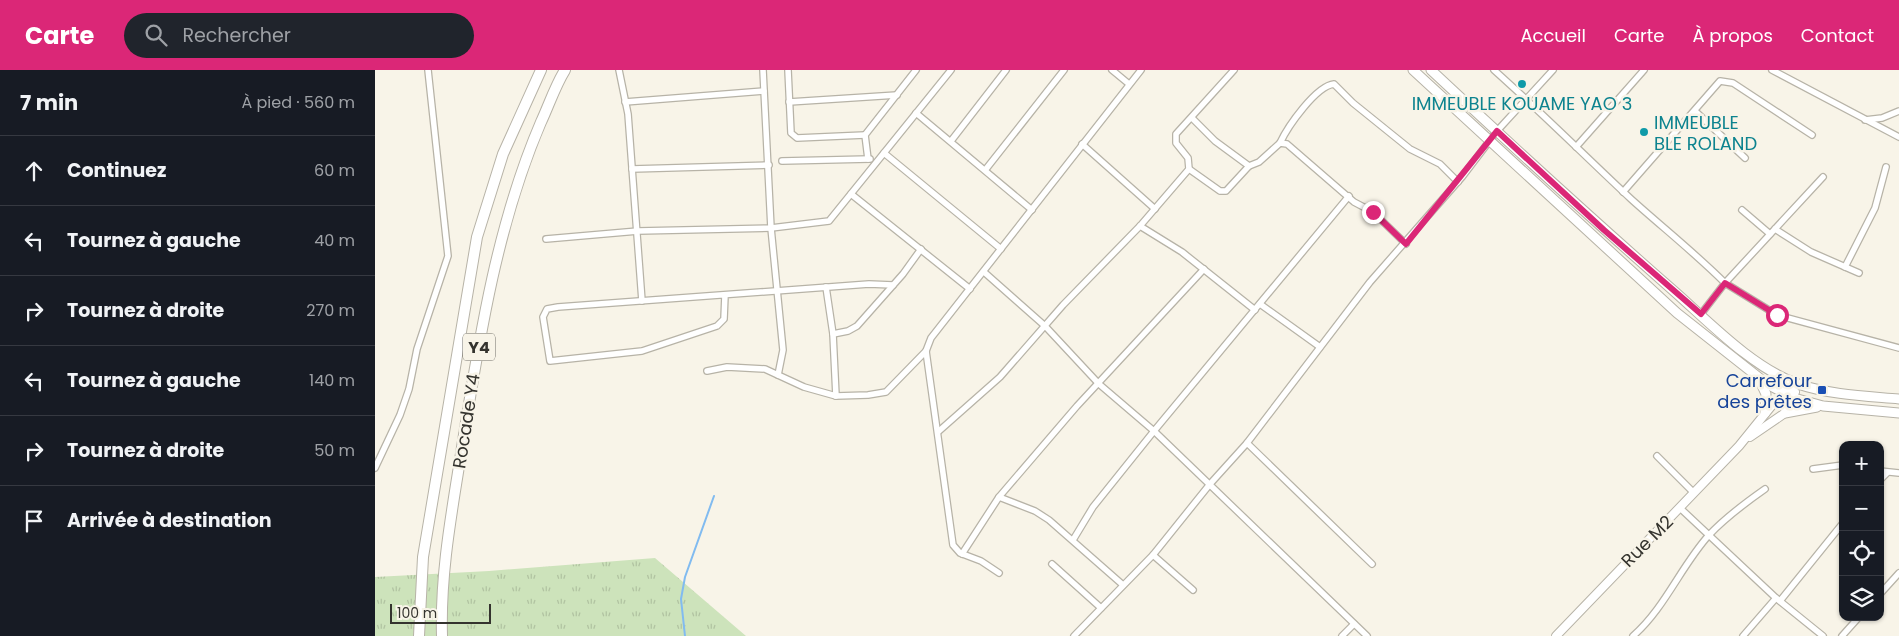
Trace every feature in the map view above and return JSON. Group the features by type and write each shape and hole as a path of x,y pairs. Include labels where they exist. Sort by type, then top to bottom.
{"highway":[{"name":"Rocade Y4","path":"419,636 423,557 477,237 503,154 541,70"},
{"name":"Rocade Y4","path":"442,636 441,607 445,550 475,365 502,240 525,160 565,70"}],"main road":[{"path":"1413,70 1677,313 1757,377 1790,396 1823,406 1899,413"},
{"path":"1431,70 1597,223 1701,314 1768,369 1797,384 1829,392 1899,399"},
{"path":"1757,377 1766,394 1765,413"},
{"path":"1785,413 1823,406"}],"street":[{"path":"375,468 400,416 409,389 417,349 448,256 428,70"},
{"path":"619,70 625,102 632,169 642,301"},
{"path":"763,70 771,228 783,350 778,375"},
{"path":"788,70 791,133 797,138 865,135"},
{"path":"868,159 865,135 916,70"},
{"path":"546,239 638,231 771,228 829,221 951,70"},
{"path":"951,141 1006,70"},
{"path":"986,169 1064,70"},
{"path":"1112,70 1129,84"},
{"path":"707,370 727,367 765,368 804,387 836,396 886,392 926,351 931,338 1141,70"},
{"path":"939,431 1000,377 1045,326 1140,226 1189,169 1188,158 1176,144 1179,130 1234,70"},
{"path":"1494,70 1623,192 1689,247 1725,283 1777,315 1899,348"},
{"path":"1074,636 1153,555 1209,484 1247,443 1370,282 1406,244 1497,131 1553,70"},
{"path":"1576,147 1644,70"},
{"path":"1772,70 1899,137"},
{"path":"1782,76 1786,70"},
{"path":"1623,192 1720,81 1727,80 1812,135"},
{"path":"1189,169 1221,191 1226,191 1249,166 1259,162 1280,143 1286,130 1307,104 1328,85 1335,84 1353,103 1410,149 1440,164 1457,182"},
{"path":"625,102 764,91"},
{"path":"789,102 897,95"},
{"path":"1695,111 1745,158"},
{"path":"1865,120 1882,118 1899,111"},
{"path":"916,113 986,169 1032,210"},
{"path":"1192,118 1215,141 1249,166"},
{"path":"1280,143 1287,144 1349,196 1373,212 1406,244"},
{"path":"1082,144 1155,209"},
{"path":"782,161 868,159 882,156"},
{"path":"882,156 1001,249"},
{"path":"632,169 769,165"},
{"path":"1845,267 1875,208 1886,167"},
{"path":"1701,314 1725,283 1823,177"},
{"path":"851,194 970,289"},
{"path":"1073,540 1093,507 1349,196"},
{"path":"1742,210 1772,232 1859,273"},
{"path":"1140,226 1182,252 1255,310"},
{"path":"833,334 848,331 857,326 921,249"},
{"path":"962,554 999,497 1204,269"},
{"path":"984,272 1045,326 1099,384 1154,431 1367,636"},
{"path":"725,295 724,319 717,326 641,351 550,361 543,317 547,309 642,301 869,284 893,285"},
{"path":"826,287 833,334 836,396"},
{"path":"1259,304 1320,347"},
{"path":"926,351 939,431 953,545 962,554 981,561 999,573"},
{"name":"Rue M2","path":"1739,446 1785,413 1790,396 1797,384"},
{"name":"Rue M2","path":"1556,636 1739,446 1765,413 1790,396"},
{"path":"1247,443 1372,564"},
{"path":"1657,456 1693,492"},
{"path":"1813,469 1839,466"},
{"path":"1884,472 1898,474"},
{"path":"1633,636 1652,616 1709,536 1742,505 1765,489"},
{"path":"999,497 1035,511 1073,540 1123,584"},
{"path":"1680,508 1779,600 1823,636"},
{"path":"1743,636 1779,600 1839,528"},
{"path":"1153,555 1193,590"},
{"path":"1052,564 1101,608"},
{"path":"1884,590 1899,573"},
{"path":"1893,580 1899,585"},
{"path":"1842,636 1855,621"},
{"path":"1342,636 1354,624"}],"green space":[{"path":"655,558 746,636 375,636 375,577 489,571"}],"waterway":[{"path":"685,636 681,599 685,577 714,496"}],"place":[{"name":"IMMEUBLE KOUAME YAO 3","path":"1522,84"},
{"name":"IMMEUBLE BLE ROLAND","path":"1644,132"},
{"name":"Carrefour des prêtes","path":"1822,390"}],"route":[{"path":"1373,212 1406,244 1462,177 1497,131 1604,230 1701,314 1725,283 1757,305 1777,315"}]}
